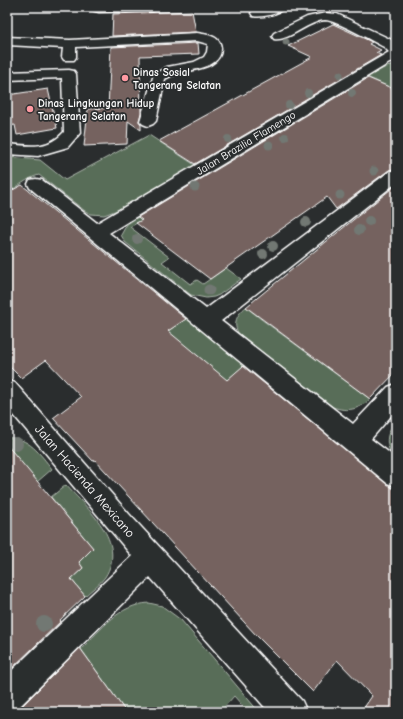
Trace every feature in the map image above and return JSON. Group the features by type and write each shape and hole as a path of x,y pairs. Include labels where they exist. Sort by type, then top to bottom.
{"street":[{"path":"91,7 152,7"},
{"path":"257,13 269,11 279,7"},
{"name":"Jalan Brazilia Flamengo","path":"96,232 395,54 394,49 389,44 333,17 327,16 316,18 278,36"},
{"path":"7,42 70,44 197,37 209,39 214,43 214,54 212,58 203,63 168,71 159,77 148,121"},
{"path":"7,148 38,150 62,144 72,133 69,74 70,44"},
{"path":"7,76 69,74"},
{"path":"206,321 396,175"},
{"path":"36,184 396,474"},
{"path":"354,440 396,394"},
{"name":"Jalan Hacienda Mexicano","path":"11,403 291,712"},
{"path":"7,697 151,557"}],"green space":[{"path":"396,65 396,90 367,77 386,67"},
{"path":"149,135 195,165 120,209 104,215 91,214 85,211 39,175 27,180 7,193 7,157 40,160 65,180"},
{"path":"138,217 142,220 130,227 169,257 162,262 190,284 197,280 203,284 226,268 241,279 214,297 206,298 191,295 125,242 121,235 127,224"},
{"path":"246,307 370,399 362,406 353,409 338,409 333,407 239,334 236,327 236,319"},
{"path":"186,318 244,366 227,380 130,359"},
{"path":"396,421 396,458 389,449 387,440 390,430"},
{"path":"7,438 15,438 28,443 52,469 37,482 7,450"},
{"path":"66,485 94,515 102,526 112,551 111,564 105,577 85,596 71,579 83,568 79,562 93,548 51,497"},
{"path":"149,603 162,606 181,620 259,712 248,712 234,696 220,712 126,712 81,649 119,613 128,608"}],"building":[{"path":"192,11 196,32 112,36 113,14"},
{"path":"333,24 372,42 369,44 381,50 376,53 381,55 195,164 159,141 312,57 288,46"},
{"path":"198,43 199,54 140,56 141,113 139,121 141,124 141,130 128,121 127,144 84,146 88,109 108,108 111,47"},
{"path":"368,78 396,90 396,169 389,170 336,209 327,197 210,279 136,223 142,220 138,217"},
{"name":"Dinas Lingkungan Hidup Tangerang Selatan","path":"48,89 57,128 17,135 15,125 7,126 7,95"},
{"path":"22,185 186,319 168,331 227,380 243,366 396,491 396,712 361,712 372,696 337,660 313,692 256,635 95,460 93,461 53,418 81,397 46,360 21,378 7,364 7,193"},
{"path":"396,185 396,372 370,399 246,307"},
{"path":"7,445 93,548 79,562 83,568 71,579 85,596 7,673"},
{"path":"80,648 126,712 11,712 19,709"}],"place":[{"name":"Dinas Sosial Tangerang Selatan","path":"125,78"},
{"name":"Dinas Lingkungan Hidup Tangerang Selatan","path":"30,109"}]}
